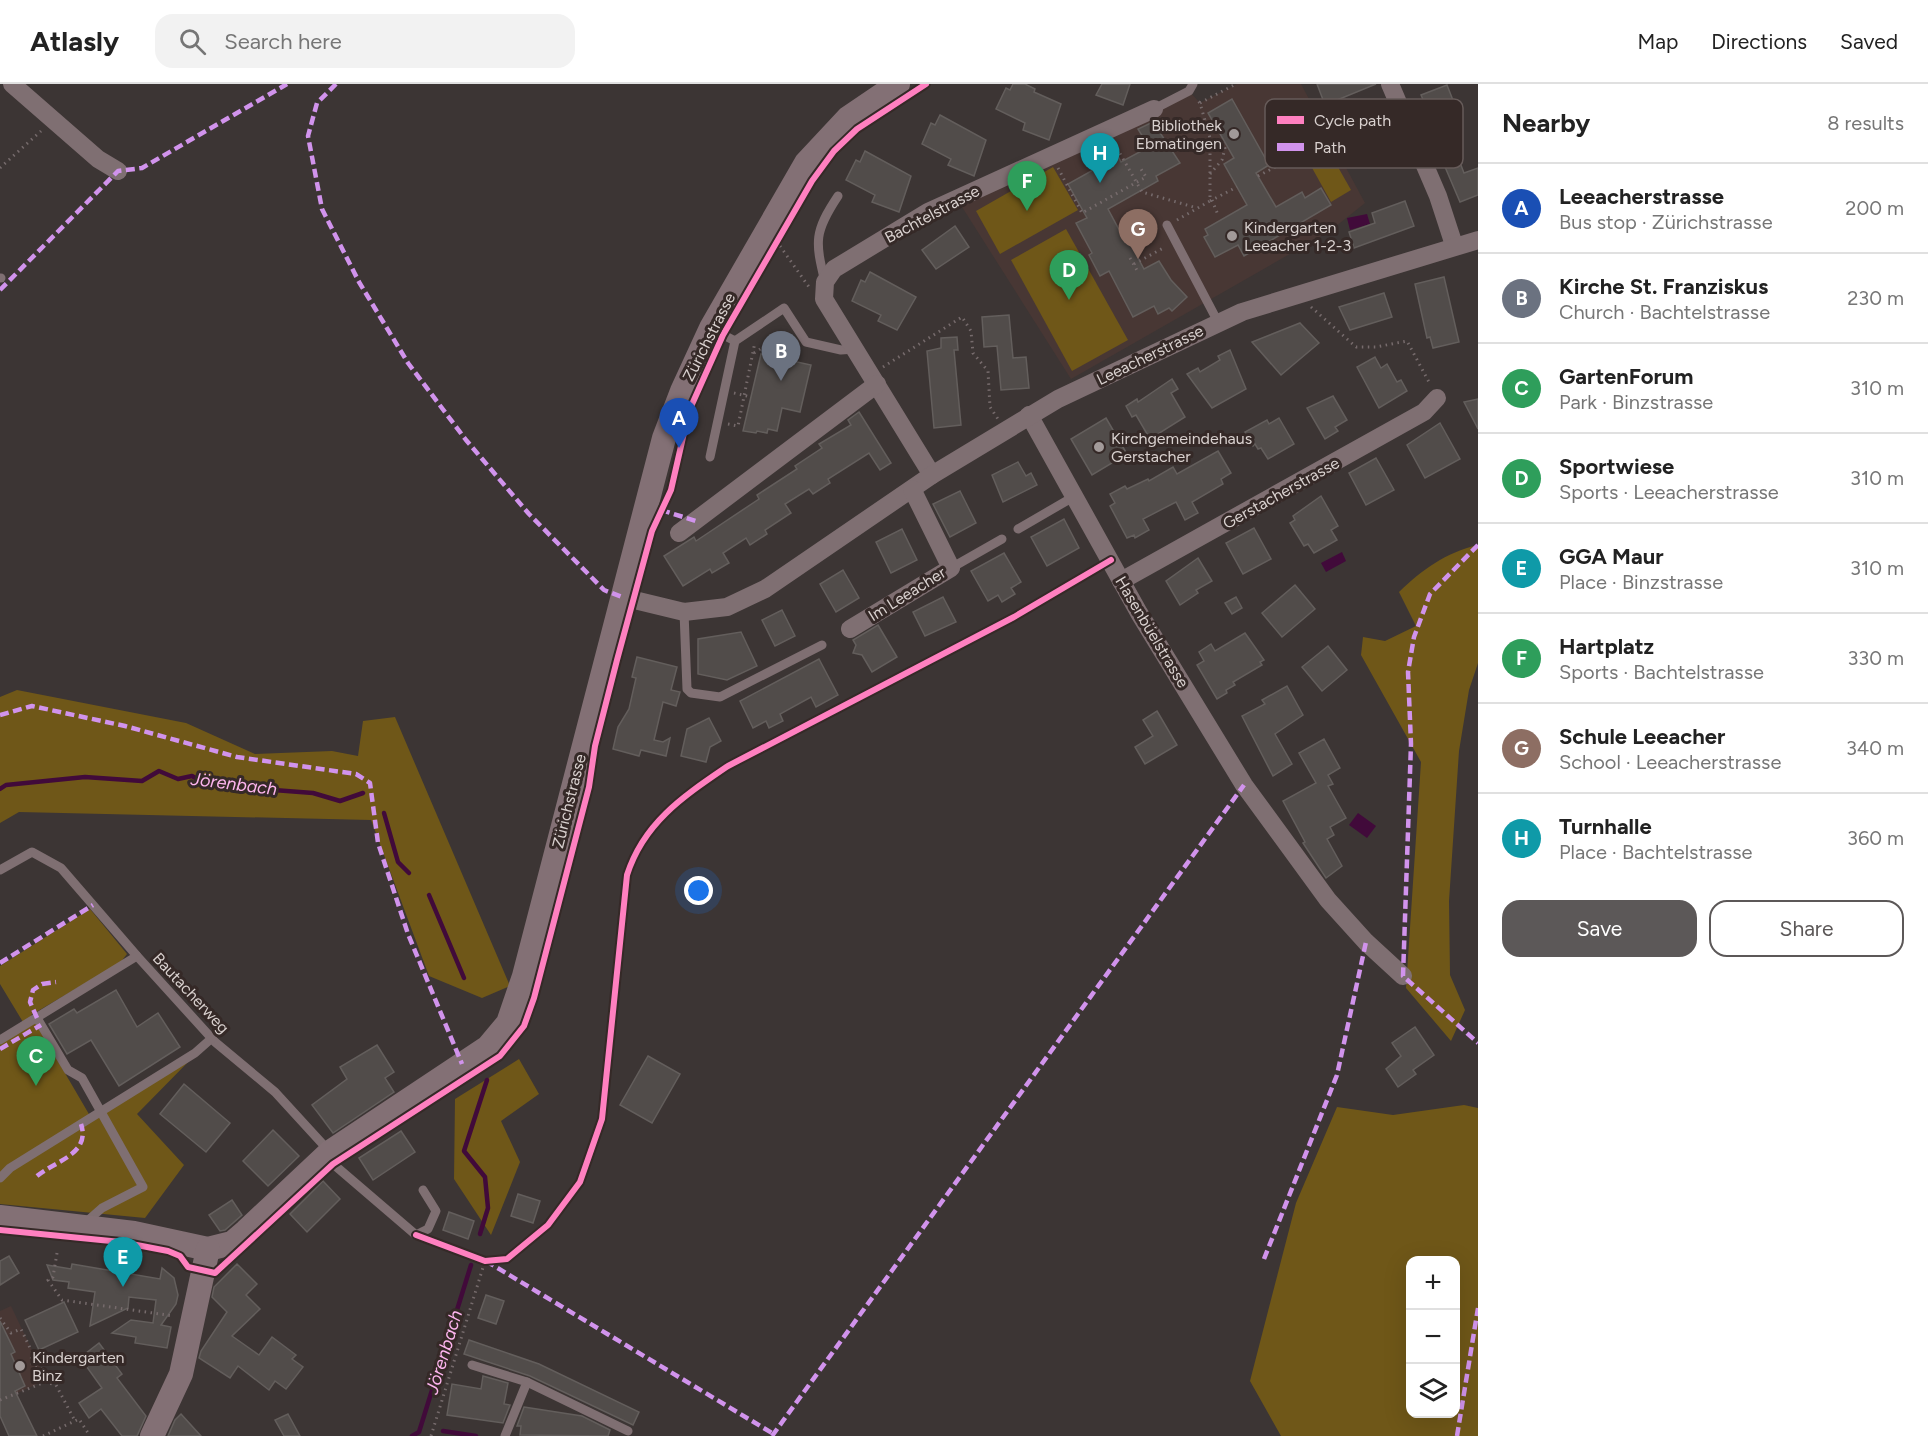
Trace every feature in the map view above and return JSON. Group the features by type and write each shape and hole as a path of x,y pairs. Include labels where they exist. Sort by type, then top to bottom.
{"main road":[{"name":"Zürichstrasse","path":"208,1249 232,1244 328,1155 488,1047 508,1023 524,976 664,438 682,392 711,328 767,227 806,163 826,138 848,118 898,84"},
{"path":"0,1217 164,1238 208,1249 181,1374 152,1436"}],"street":[{"path":"12,84 98,159 118,171"},
{"path":"1390,84 1396,99"},
{"name":"Bachtelstrasse","path":"824,291 834,269 928,212 1154,110"},
{"path":"1426,168 1454,245"},
{"name":"Leeacherstrasse","path":"622,597 684,612 727,608 765,589 932,475 1058,399 1218,322 1301,293 1454,245 1478,240"},
{"path":"824,291 855,349 932,475"},
{"path":"679,533 874,379"},
{"name":"Gerstacherstrasse","path":"1121,581 1424,412 1437,398"},
{"name":"Hasenbüelstrasse","path":"1029,416 1121,581 1244,784 1328,900 1366,942 1403,976"},
{"name":"Im Leeacher","path":"850,629 951,568 912,489"}],"lane":[{"path":"1154,110 1191,87"},
{"path":"824,291 816,248 822,221 838,196"},
{"path":"1167,225 1178,241 1218,322"},
{"path":"710,457 735,341 759,323 784,308 806,342 841,350 855,349"},
{"path":"711,328 735,341"},
{"path":"1018,530 1075,496"},
{"path":"951,568 1002,539"},
{"path":"684,612 687,689 690,693 720,697 822,645"},
{"name":"Bautacherweg","path":"0,870 32,852 62,868 137,956 212,1038 275,1092 328,1155 416,1235 428,1229 436,1211 423,1190"},
{"path":"0,1040 137,956"},
{"path":"37,1018 68,1070 82,1078 143,1187 102,1208 81,1226"},
{"path":"0,1178 10,1168 195,1053 212,1038"},
{"path":"472,1365 527,1382 628,1431"},
{"path":"505,1436 527,1382"}],"path":[{"path":"1218,215 1211,200 1210,146 1200,103 1236,84"},
{"path":"0,168 54,120"},
{"path":"1106,131 1142,192 1197,208"},
{"path":"1210,146 1222,140 1226,148 1222,160 1210,174"},
{"path":"1052,156 1082,213 1146,177 1141,169"},
{"path":"1258,176 1270,168"},
{"path":"1167,225 1237,187"},
{"path":"767,227 807,286 824,291"},
{"path":"1134,264 1178,241"},
{"path":"1130,258 1138,272"},
{"path":"1301,293 1310,306 1356,347 1376,347 1407,341 1437,398"},
{"path":"874,379 962,317 971,331 973,353 988,371 990,407 1006,431"},
{"path":"718,422 738,426 759,323"},
{"path":"753,354 762,348 789,353 806,342"},
{"path":"57,1253 53,1277 48,1280 62,1300 193,1319"},
{"path":"431,1436 485,1261"},
{"path":"0,1318 11,1333 21,1329 32,1352 31,1362 34,1367 42,1369 49,1377 50,1383"},
{"path":"0,1400 45,1382 56,1384 75,1421"},
{"path":"43,1436 79,1419 90,1436"}],"shaded area":[{"path":"1237,84 1301,84 1309,99 1265,99 1265,168 1346,168 1365,203 1330,231 1071,379 957,199 1189,91 1200,103"},
{"path":"1053,167 1078,210 1000,254 976,211"},
{"path":"1312,168 1339,168 1351,190 1331,202"},
{"path":"1367,214 1370,224 1350,230 1347,218"},
{"path":"1066,229 1128,340 1072,371 1011,260"},
{"path":"1478,545 1478,663 1469,690 1459,751 1449,901 1450,975 1465,1010 1451,1041 1406,988 1421,762 1361,655 1363,637 1385,641 1416,626 1399,592 1435,563 1455,552"},
{"path":"1342,552 1346,561 1326,572 1321,563"},
{"path":"17,690 186,723 255,754 332,751 358,756 363,721 395,717 510,986 482,998 429,976 371,820 19,812 0,823 0,697"},
{"path":"1358,813 1376,826 1367,838 1349,825"},
{"path":"90,909 127,954 120,963 31,1015 93,1121 193,1057 137,1114 184,1165 145,1218 0,1204 0,1044 26,1027 0,984 0,966"},
{"path":"519,1059 539,1094 501,1121 520,1162 491,1235 454,1179 455,1099"},
{"path":"1464,1105 1478,1108 1478,1436 1281,1436 1250,1381 1296,1203 1337,1107 1393,1115"},
{"name":"Kindergarten Binz","path":"11,1306 46,1380 0,1401 0,1311"}],"building":[{"path":"1013,84 1025,84 1035,89 1034,92 1061,104 1049,140 1023,130 1025,123 996,109 1006,88 1010,90"},
{"path":"1102,84 1130,84 1123,105 1096,95"},
{"path":"1317,84 1376,84 1340,99 1323,99"},
{"path":"1447,85 1453,99 1423,99 1421,95"},
{"path":"1232,99 1265,158 1265,167 1256,173 1276,207 1302,192 1305,198 1321,188 1331,205 1244,256 1238,245 1215,257 1204,237 1208,235 1205,229 1247,205 1224,164 1234,158 1208,113"},
{"path":"940,115 986,140 974,176 948,165 951,159 922,144 931,123 935,125"},
{"path":"1153,122 1180,163 1156,176 1158,181 1108,209 1144,269 1159,261 1171,280 1187,297 1172,311 1169,308 1158,314 1154,306 1133,317 1109,271 1100,276 1089,255 1092,253 1076,223 1087,218 1068,184 1118,156 1121,162 1149,147 1138,129"},
{"path":"865,151 911,176 899,212 872,202 875,195 846,180 856,160 860,162"},
{"path":"1445,168 1462,168 1464,173 1478,168 1478,195 1460,202"},
{"path":"1405,201 1414,226 1354,248 1349,232 1375,223 1372,213"},
{"path":"955,226 969,247 936,269 922,250"},
{"path":"870,272 916,297 897,330 878,321 881,315 852,301 861,280 865,282"},
{"path":"1444,277 1459,342 1433,348 1430,337 1427,338 1415,284"},
{"path":"1384,293 1392,317 1350,330 1339,307"},
{"path":"1009,315 1013,358 1026,357 1029,388 1001,390 997,346 984,347 982,317"},
{"path":"1300,323 1319,343 1281,375 1252,342"},
{"path":"957,337 958,350 954,350 961,425 934,428 927,351 941,348 941,338"},
{"path":"1230,350 1246,389 1212,408 1187,374 1198,368 1200,372 1220,360 1218,356"},
{"path":"761,354 811,365 800,412 782,408 777,431 768,429 767,433 743,431"},
{"path":"1375,357 1381,368 1387,364 1397,382 1401,380 1407,391 1379,408 1357,367"},
{"path":"1172,379 1178,389 1171,393 1185,417 1150,439 1136,415 1132,417 1126,406 1137,399 1138,402"},
{"path":"1333,396 1347,420 1335,427 1338,431 1325,439 1307,408"},
{"path":"1478,399 1478,429 1464,402"},
{"path":"859,412 891,463 880,470 869,453 828,479 830,483 813,494 809,489 785,504 791,513 765,530 767,534 750,545 746,538 723,553 729,563 712,573 710,569 683,586 664,556 694,537 696,541 759,499 757,495 797,469 795,466 822,448 819,444 851,425 848,420"},
{"name":"Kirchgemeindehaus Gerstacher","path":"1106,418 1127,454 1092,475 1071,439"},
{"path":"1279,418 1294,444 1268,459 1261,448 1258,449 1255,444 1253,446 1245,432 1267,420 1269,424"},
{"path":"1440,423 1460,459 1425,478 1407,445"},
{"path":"1218,451 1231,473 1221,479 1223,484 1192,502 1198,513 1185,520 1176,502 1143,519 1149,530 1135,538 1134,535 1127,538 1110,506 1115,503 1110,494 1125,486 1127,489 1148,479 1149,481 1173,467 1177,474"},
{"path":"1376,458 1394,490 1366,505 1349,473"},
{"path":"1018,462 1026,476 1031,473 1037,485 1003,502 992,475"},
{"path":"960,491 976,523 950,537 933,504"},
{"path":"1321,496 1338,526 1331,530 1337,540 1314,553 1308,544 1304,546 1290,523 1295,520 1293,516"},
{"path":"1064,519 1079,548 1047,566 1031,537"},
{"path":"1254,528 1271,559 1243,574 1226,543"},
{"path":"902,529 917,560 891,573 876,542"},
{"path":"1004,553 1021,582 1011,588 1015,594 1002,602 998,595 988,601 971,571"},
{"path":"1198,558 1212,581 1196,590 1198,593 1180,605 1166,581"},
{"path":"843,570 859,598 836,612 820,584"},
{"path":"1295,585 1315,609 1282,637 1262,613"},
{"path":"943,597 956,622 925,636 913,612"},
{"path":"1236,597 1242,608 1232,614 1225,603"},
{"path":"782,610 795,636 775,646 762,620"},
{"path":"878,625 897,657 872,672 862,655 853,653 856,645 853,640"},
{"path":"741,632 757,666 727,680 698,674 698,639"},
{"path":"1245,633 1264,660 1260,662 1262,665 1233,682 1235,685 1217,699 1197,665 1204,661 1199,652 1211,644 1215,651"},
{"path":"1328,646 1347,670 1322,691 1302,667"},
{"path":"637,657 677,667 671,690 680,692 676,706 663,702 654,740 663,742 670,738 666,756 641,750 639,756 613,749 618,727 629,709 636,678 632,677"},
{"path":"819,659 838,695 816,707 811,697 780,714 783,721 769,728 766,721 753,728 740,701"},
{"path":"1287,686 1303,715 1275,734 1292,764 1273,776 1242,716 1265,704 1262,700"},
{"path":"1157,711 1177,745 1145,764 1135,747 1153,736 1143,720"},
{"path":"709,718 721,741 710,747 706,762 681,756 687,729"},
{"path":"1324,739 1340,768 1328,775 1333,784 1328,786 1346,818 1330,827 1334,835 1327,839 1342,866 1326,878 1303,843 1305,842 1283,801 1316,783 1299,753"},
{"path":"116,990 137,1027 158,1013 180,1047 119,1086 91,1040 67,1054 49,1024 74,1009 77,1013"},
{"path":"1415,1027 1434,1055 1413,1070 1416,1074 1398,1087 1386,1069 1401,1056 1392,1043"},
{"path":"377,1045 394,1072 385,1078 394,1092 333,1133 312,1105 347,1079 340,1067"},
{"path":"648,1056 680,1074 652,1123 620,1105"},
{"path":"184,1084 230,1123 206,1152 160,1114"},
{"path":"273,1130 299,1156 268,1186 243,1161"},
{"path":"401,1131 415,1152 373,1180 359,1158"},
{"path":"323,1181 340,1199 307,1232 290,1214"},
{"path":"518,1194 540,1201 533,1223 511,1216"},
{"path":"232,1200 242,1215 225,1230 220,1231 209,1215"},
{"path":"449,1212 474,1221 468,1239 443,1230"},
{"path":"9,1256 19,1273 0,1285 0,1261"},
{"path":"72,1264 160,1279 162,1268 174,1278 178,1295 176,1304 161,1325 171,1327 167,1348 135,1343 136,1337 112,1333 131,1320 153,1323 156,1300 129,1297 128,1308 90,1326 95,1292 68,1288 69,1282 53,1280 47,1265 71,1269"},
{"path":"237,1264 257,1284 246,1295 260,1309 232,1336 259,1355 272,1337 296,1355 292,1359 303,1367 286,1389 275,1381 269,1390 238,1366 230,1378 199,1358 201,1351 227,1312 212,1297 214,1287"},
{"path":"486,1295 504,1301 496,1324 478,1318"},
{"path":"64,1302 78,1332 39,1350 25,1320"},
{"path":"0,1321 15,1352 11,1354 25,1386 15,1391 37,1436 9,1436 0,1416"},
{"path":"469,1340 539,1364 639,1412 633,1425 530,1376 464,1354"},
{"path":"99,1343 122,1374 117,1378 146,1416 137,1436 122,1436 101,1409 89,1418 79,1403 102,1388 84,1363 85,1354"},
{"path":"483,1376 508,1383 504,1404 510,1405 503,1423 447,1415 452,1384 481,1389"},
{"path":"524,1407 582,1416 610,1430 608,1436 520,1435 521,1426 517,1426"},
{"path":"181,1414 201,1436 168,1436 175,1420"},
{"path":"288,1414 300,1436 284,1436 275,1420"}],"waterway":[{"name":"Jörenbach","path":"0,789 6,785 85,777 142,781 159,771 178,779 192,776 207,785 313,793 340,801 363,793"},
{"name":"Jörenbach","path":"384,813 398,862 409,873"},
{"name":"Jörenbach","path":"429,895 464,978"},
{"name":"Jörenbach","path":"480,1234 488,1208 485,1177 464,1151 487,1080"},
{"name":"Jörenbach","path":"412,1436 419,1432 471,1265"},
{"name":"Jörenbach","path":"443,1431 476,1436"}],"marked path":[{"path":"0,290 118,171 142,168 287,84"},
{"path":"336,84 317,103 308,136 322,209 359,282 408,363 466,440 529,514 604,590 622,597"},
{"path":"661,510 696,521"},
{"path":"1478,545 1430,594 1414,637 1408,672 1411,744 1403,976 1478,1043"},
{"path":"0,715 32,706 125,726 237,757 356,774 370,783 378,843 408,934 462,1064"},
{"path":"772,1436 1244,785"},
{"path":"0,963 93,905"},
{"path":"1264,1259 1337,1075 1366,942"},
{"path":"37,1018 30,1002 33,990 42,984 56,982"},
{"path":"0,1049 41,1025"},
{"path":"37,1176 76,1150 83,1134 81,1124"},
{"path":"486,1261 772,1433"},
{"path":"1457,1436 1478,1308"}],"cycle path":[{"path":"0,1230 121,1242 168,1251 180,1256 188,1267 215,1273 333,1164 500,1056 524,1026 534,998 589,787 595,746 617,660 652,531 671,490 689,411 723,335 812,181 834,151 857,129 926,84"},
{"path":"416,1235 485,1261 507,1259 548,1225 580,1182 602,1119 627,875 634,856 644,840 667,812 728,766 1014,617 1111,560"}],"place":[{"name":"Bibliothek Ebmatingen","path":"1234,134"},
{"name":"Turnhalle","path":"1100,183"},
{"name":"Hartplatz","path":"1027,211"},
{"name":"Kindergarten Leeacher 1-2-3","path":"1232,236"},
{"name":"Schule Leeacher","path":"1138,259"},
{"name":"Sportwiese","path":"1069,300"},
{"name":"Kirche St. Franziskus","path":"781,381"},
{"name":"Kirchgemeindehaus Gerstacher","path":"1099,447"},
{"name":"Leeacherstrasse","path":"679,448"},
{"name":"GartenForum","path":"36,1086"},
{"name":"GGA Maur","path":"123,1287"},
{"name":"Kindergarten Binz","path":"20,1366"}]}
